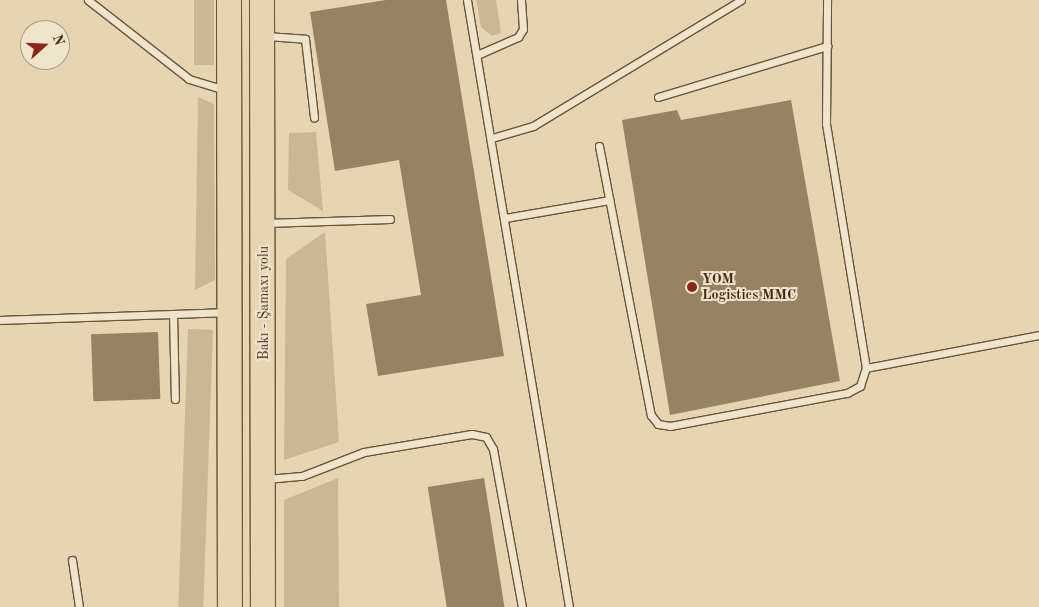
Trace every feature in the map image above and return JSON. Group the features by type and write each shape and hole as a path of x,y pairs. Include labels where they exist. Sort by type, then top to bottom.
{"highway":[{"path":"229,0 230,607"},
{"name":"Bakı - Şamaxı yolu","path":"262,0 265,223 263,607"}],"lane":[{"path":"88,0 189,78 228,91"},
{"path":"468,0 568,607"},
{"path":"477,54 518,37 523,29 521,0"},
{"path":"492,138 532,126 740,0"},
{"path":"598,146 651,415 658,424 670,426 847,393 860,386 866,368 826,124 827,0"},
{"path":"263,36 295,35 305,39 314,117"},
{"path":"658,97 827,46"},
{"path":"504,218 609,200"},
{"path":"265,223 390,219"},
{"path":"0,320 229,312"},
{"path":"172,314 175,398"},
{"path":"866,368 1039,335"},
{"path":"263,479 302,476 364,452 472,434 486,437 493,449 522,607"},
{"path":"72,560 79,607"}],"shaded area":[{"path":"194,0 214,0 214,65 194,65"},
{"path":"476,0 496,0 501,33 492,36 481,27"},
{"path":"198,97 214,104 215,280 195,290"},
{"path":"316,132 323,211 288,190 289,133"},
{"path":"325,232 339,442 284,460 286,259"},
{"path":"188,329 213,330 203,607 178,607"},
{"path":"338,478 339,607 284,607 284,500"}],"building":[{"path":"386,0 446,0 504,356 378,376 366,304 421,295 399,160 335,171 310,12"},
{"path":"791,100 840,381 670,415 622,120 677,110 681,120"},
{"path":"158,332 160,399 93,401 91,334"},
{"path":"484,478 504,607 447,607 428,487"}],"place":[{"name":"YOM Logistics MMC","path":"692,287"}]}
